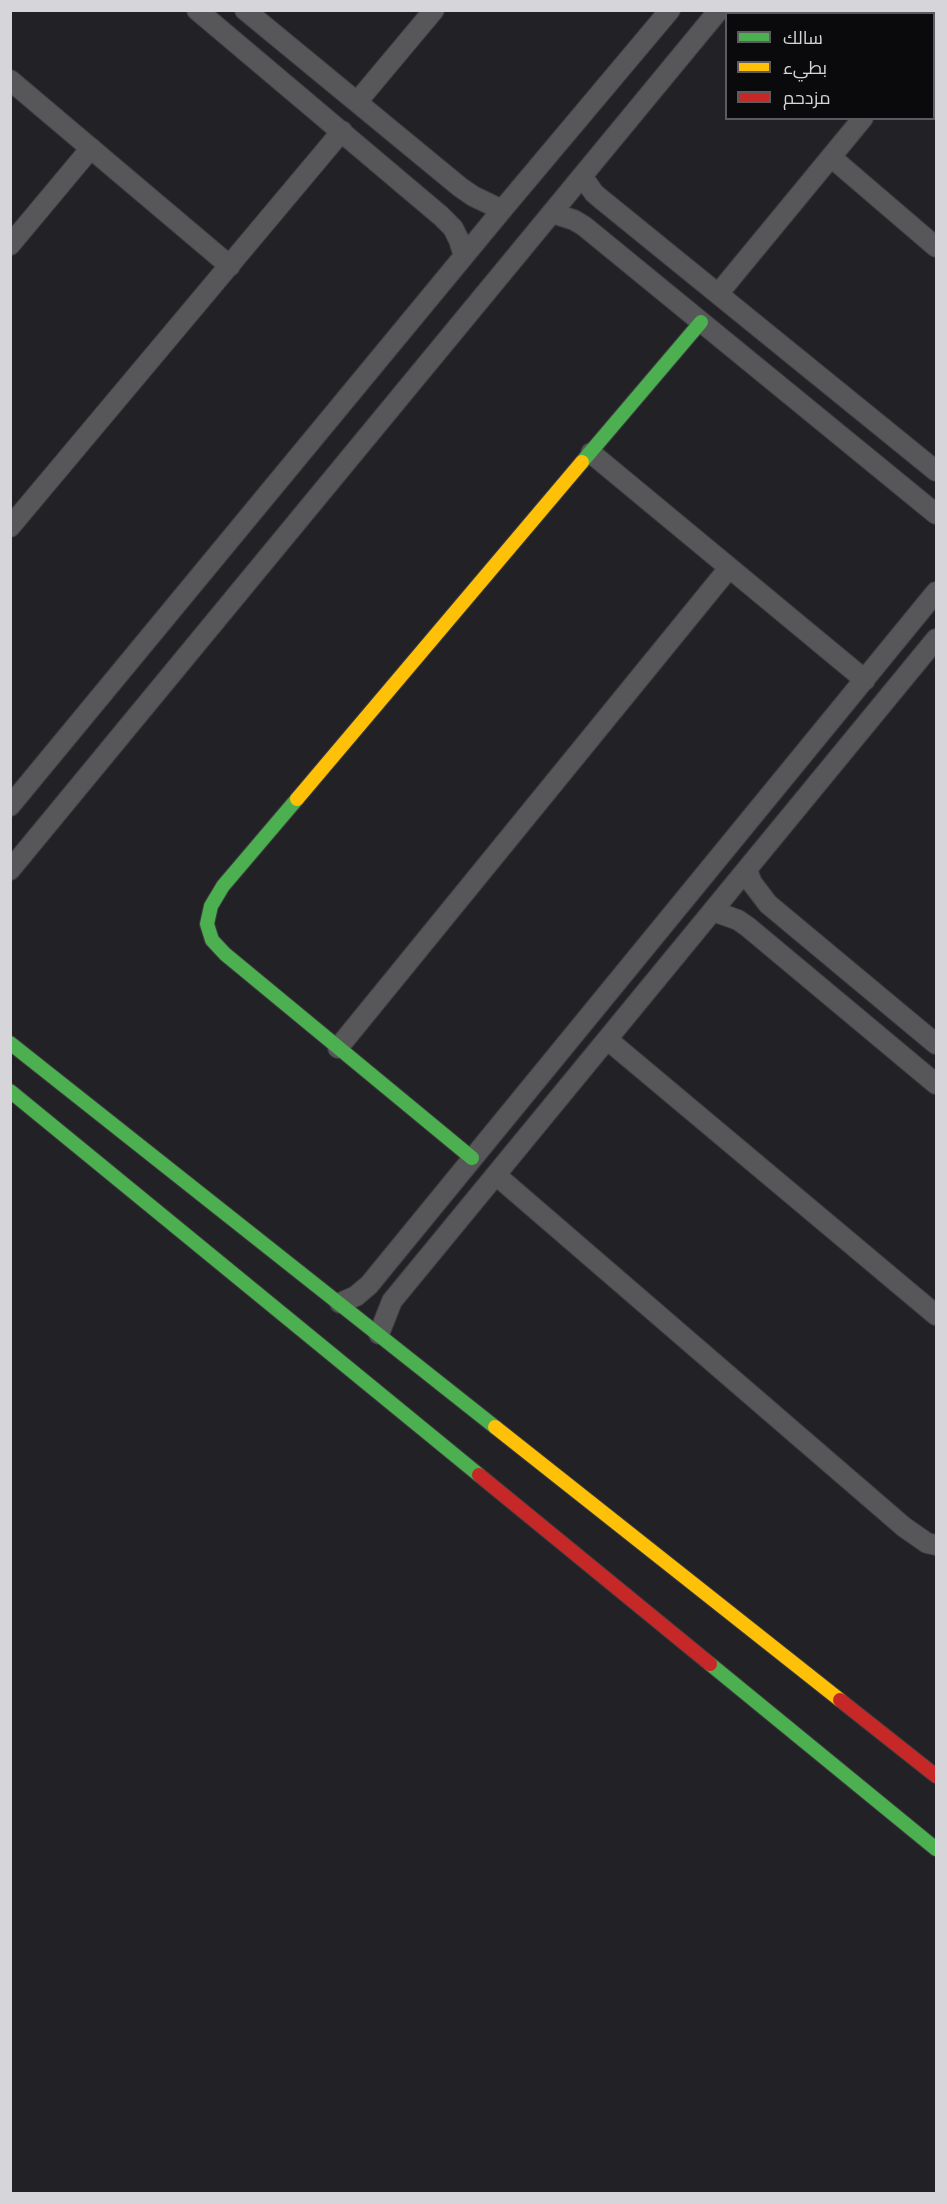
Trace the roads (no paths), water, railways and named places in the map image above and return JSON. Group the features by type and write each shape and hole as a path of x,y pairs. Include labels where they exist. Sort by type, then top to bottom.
{"street":[{"path":"197,10 342,131 453,228 464,256"},
{"path":"245,10 473,196 502,210"},
{"path":"357,102 434,10"},
{"path":"10,806 670,10"},
{"path":"10,870 719,10"},
{"path":"10,80 230,266"},
{"path":"718,294 861,120"},
{"path":"10,527 342,131"},
{"path":"10,245 91,148"},
{"path":"831,158 936,247"},
{"path":"582,176 594,193 936,471"},
{"path":"552,213 584,226 936,514"},
{"path":"472,1158 225,954 212,940 207,924 211,906 223,886 701,322"},
{"path":"591,453 865,680"},
{"path":"339,1048 729,568"},
{"path":"340,1303 356,1296 369,1286 936,592"},
{"path":"379,1334 392,1300 936,639"},
{"path":"747,870 752,883 768,904 936,1044"},
{"path":"713,911 738,920 748,927 936,1084"},
{"path":"608,1040 936,1315"},
{"path":"10,1043 936,1776"},
{"path":"10,1091 936,1849"},
{"path":"496,1175 904,1527 927,1543 936,1545"}]}
